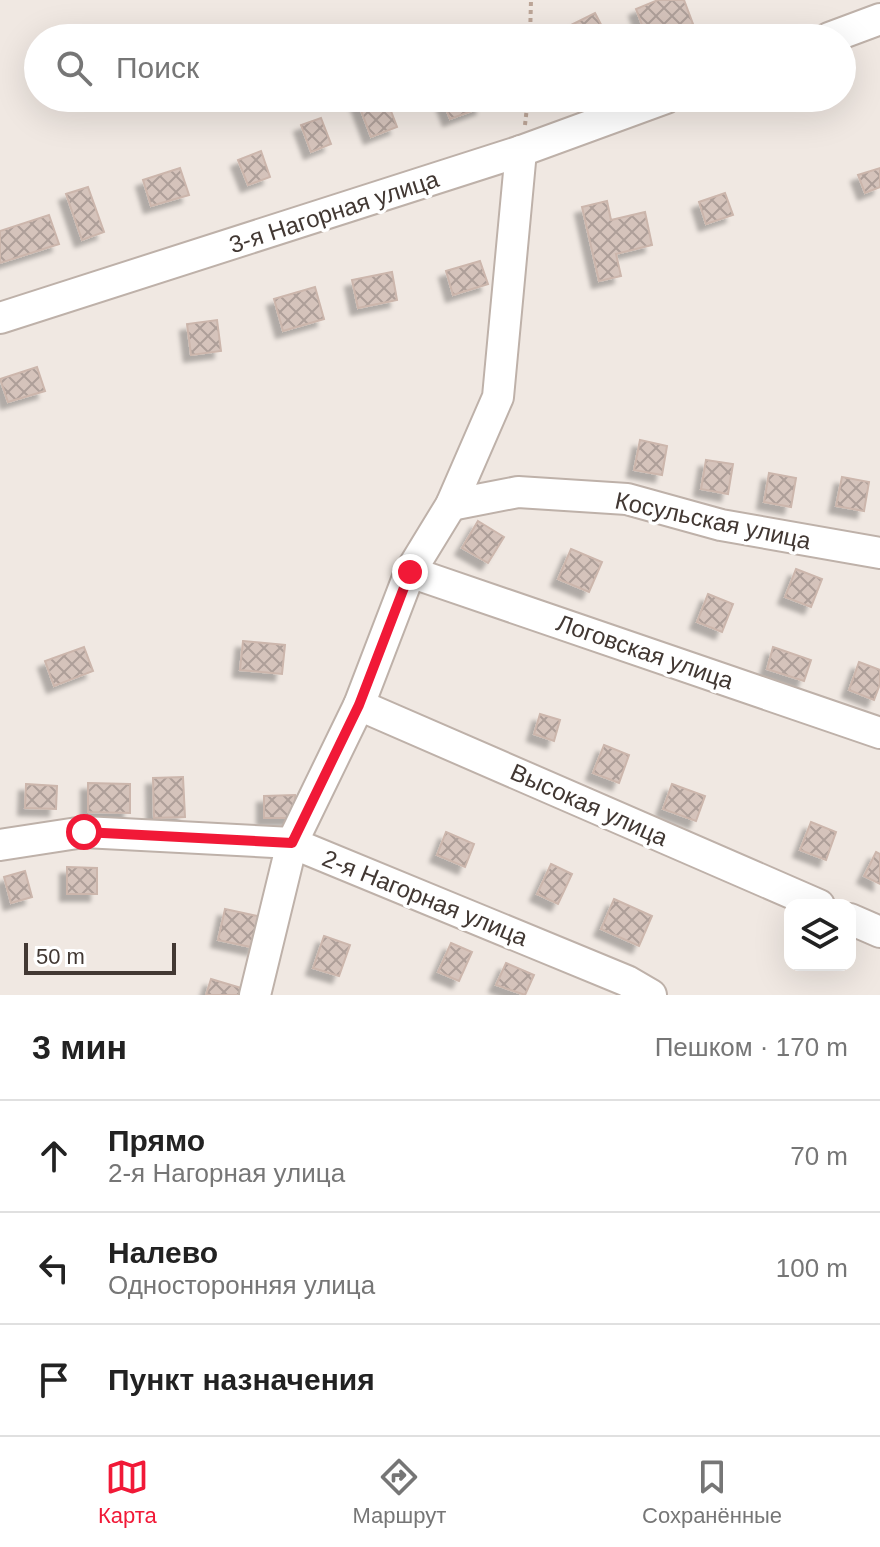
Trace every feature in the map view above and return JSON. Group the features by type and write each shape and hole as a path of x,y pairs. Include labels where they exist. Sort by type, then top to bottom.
{"street":[{"path":"856,28 880,19"},
{"name":"3-я Нагорная улица","path":"0,318 521,151 628,112"},
{"path":"255,995 292,843 359,705 410,572 451,505 498,397 521,151"},
{"name":"Косульская улица","path":"451,505 518,492 627,499 721,525 880,553"},
{"name":"Логовская улица","path":"410,572 880,733"},
{"name":"Высокая улица","path":"359,705 805,899"},
{"name":"2-я Нагорная улица","path":"0,845 84,832 292,843 627,981 651,995"},
{"path":"856,922 880,932"}],"path":[{"path":"530,24 531,0"}],"building":[{"path":"658,0 684,0 693,24 642,24 636,9"},
{"path":"595,13 601,24 573,24"},
{"path":"362,112 391,112 397,127 371,137"},
{"path":"447,112 469,112 450,119"},
{"path":"321,118 331,144 311,152 301,125"},
{"path":"261,151 270,177 248,185 238,160"},
{"path":"180,168 189,195 151,206 143,180"},
{"path":"880,168 880,187 865,193 858,175"},
{"path":"88,187 104,232 82,240 66,194"},
{"path":"725,193 733,215 706,224 699,202"},
{"path":"607,201 611,220 645,212 652,245 616,254 621,276 599,281 582,207"},
{"path":"49,215 59,244 0,263 0,231"},
{"path":"480,261 488,284 453,295 446,271"},
{"path":"392,272 397,300 358,308 352,280"},
{"path":"315,287 324,319 283,331 274,299"},
{"path":"217,320 221,351 191,355 187,324"},
{"path":"37,367 45,391 8,402 0,379"},
{"path":"640,440 667,446 662,475 634,470"},
{"path":"706,460 733,464 728,494 701,489"},
{"path":"769,473 796,478 791,507 764,502"},
{"path":"842,477 869,482 864,511 836,506"},
{"path":"478,521 504,537 488,563 462,548"},
{"path":"571,549 602,562 589,592 558,579"},
{"path":"796,569 822,579 811,607 785,597"},
{"path":"708,594 733,604 722,632 697,622"},
{"path":"243,641 285,645 282,674 240,670"},
{"path":"84,647 93,671 54,686 45,661"},
{"path":"773,647 811,660 804,681 767,669"},
{"path":"859,662 880,670 880,684 874,700 849,690"},
{"path":"540,714 560,720 554,741 534,734"},
{"path":"604,745 629,755 619,783 593,773"},
{"path":"183,777 185,817 154,818 153,778"},
{"path":"88,783 130,784 130,813 88,812"},
{"path":"26,784 57,786 56,809 25,808"},
{"path":"672,784 705,796 696,821 663,809"},
{"path":"295,795 296,818 264,818 264,796"},
{"path":"811,822 836,832 826,860 800,850"},
{"path":"446,832 474,844 465,867 437,855"},
{"path":"876,852 880,854 880,884 864,876"},
{"path":"551,864 572,874 558,904 537,894"},
{"path":"67,867 97,868 97,894 67,894"},
{"path":"25,871 32,897 11,903 4,877"},
{"path":"614,899 652,916 639,946 601,929"},
{"path":"225,909 262,917 255,948 218,940"},
{"path":"324,936 350,945 339,976 313,968"},
{"path":"451,943 472,952 459,981 438,972"},
{"path":"506,963 534,975 525,995 496,985"},
{"path":"211,979 241,988 239,995 206,995"}],"route":[{"path":"84,832 292,843 359,705 410,572"}]}
